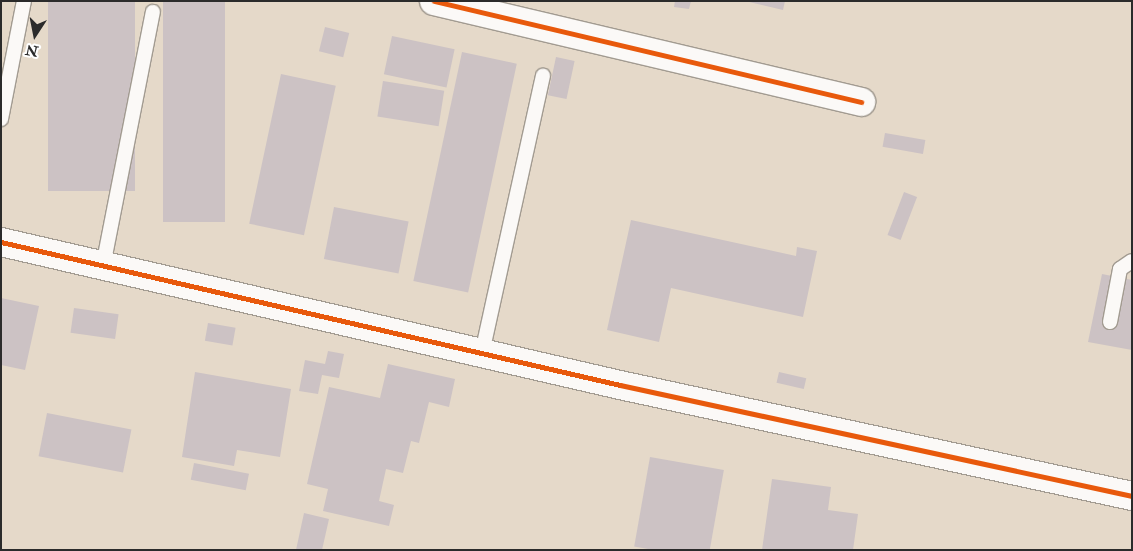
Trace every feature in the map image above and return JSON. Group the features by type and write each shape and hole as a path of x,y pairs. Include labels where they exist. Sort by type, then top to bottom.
{"street":[{"path":"434,1 862,102"},
{"path":"1,242 482,353 1132,496"}],"lane":[{"path":"1,119 24,1"},
{"path":"103,266 154,12"},
{"path":"482,353 543,76"},
{"path":"1110,322 1120,269 1132,261"}],"building":[{"path":"48,1 135,1 135,191 48,191"},
{"path":"163,1 225,1 225,222 163,222"},
{"path":"675,1 691,1 689,9 674,7"},
{"path":"745,1 785,1 783,10"},
{"path":"325,27 349,33 343,57 319,51"},
{"path":"392,36 455,49 446,87 384,74"},
{"path":"462,52 517,64 468,293 413,281"},
{"path":"556,57 575,61 566,99 548,95"},
{"path":"281,74 336,86 304,235 249,224"},
{"path":"383,81 444,91 439,126 377,117"},
{"path":"885,133 925,140 923,154 883,147"},
{"path":"904,192 917,197 901,240 888,235"},
{"path":"334,207 409,222 398,274 324,259"},
{"path":"631,220 796,256 797,247 817,251 803,317 671,288 659,342 607,330"},
{"path":"1102,274 1132,280 1132,350 1088,342"},
{"path":"1,298 39,306 25,370 1,365"},
{"path":"74,308 119,314 115,339 71,333"},
{"path":"208,323 236,328 232,346 205,341"},
{"path":"328,351 344,354 339,378 322,375 318,394 299,391 305,360 325,364"},
{"path":"388,364 455,379 449,407 429,402 419,443 411,441 403,473 386,469 379,501 394,505 389,526 323,511 328,489 307,484 329,387 380,398"},
{"path":"195,372 291,389 280,457 237,450 234,466 182,457"},
{"path":"779,372 806,378 804,389 777,383"},
{"path":"47,413 131,429 123,473 39,456"},
{"path":"650,457 724,470 710,550 653,550 634,547"},
{"path":"194,463 249,474 246,490 191,480"},
{"path":"772,479 831,487 828,510 858,514 853,550 762,550"},
{"path":"304,513 329,519 322,550 296,550"}],"cycle path":[{"path":"434,1 861,102"},
{"path":"1,242 620,385 1132,496"}]}
